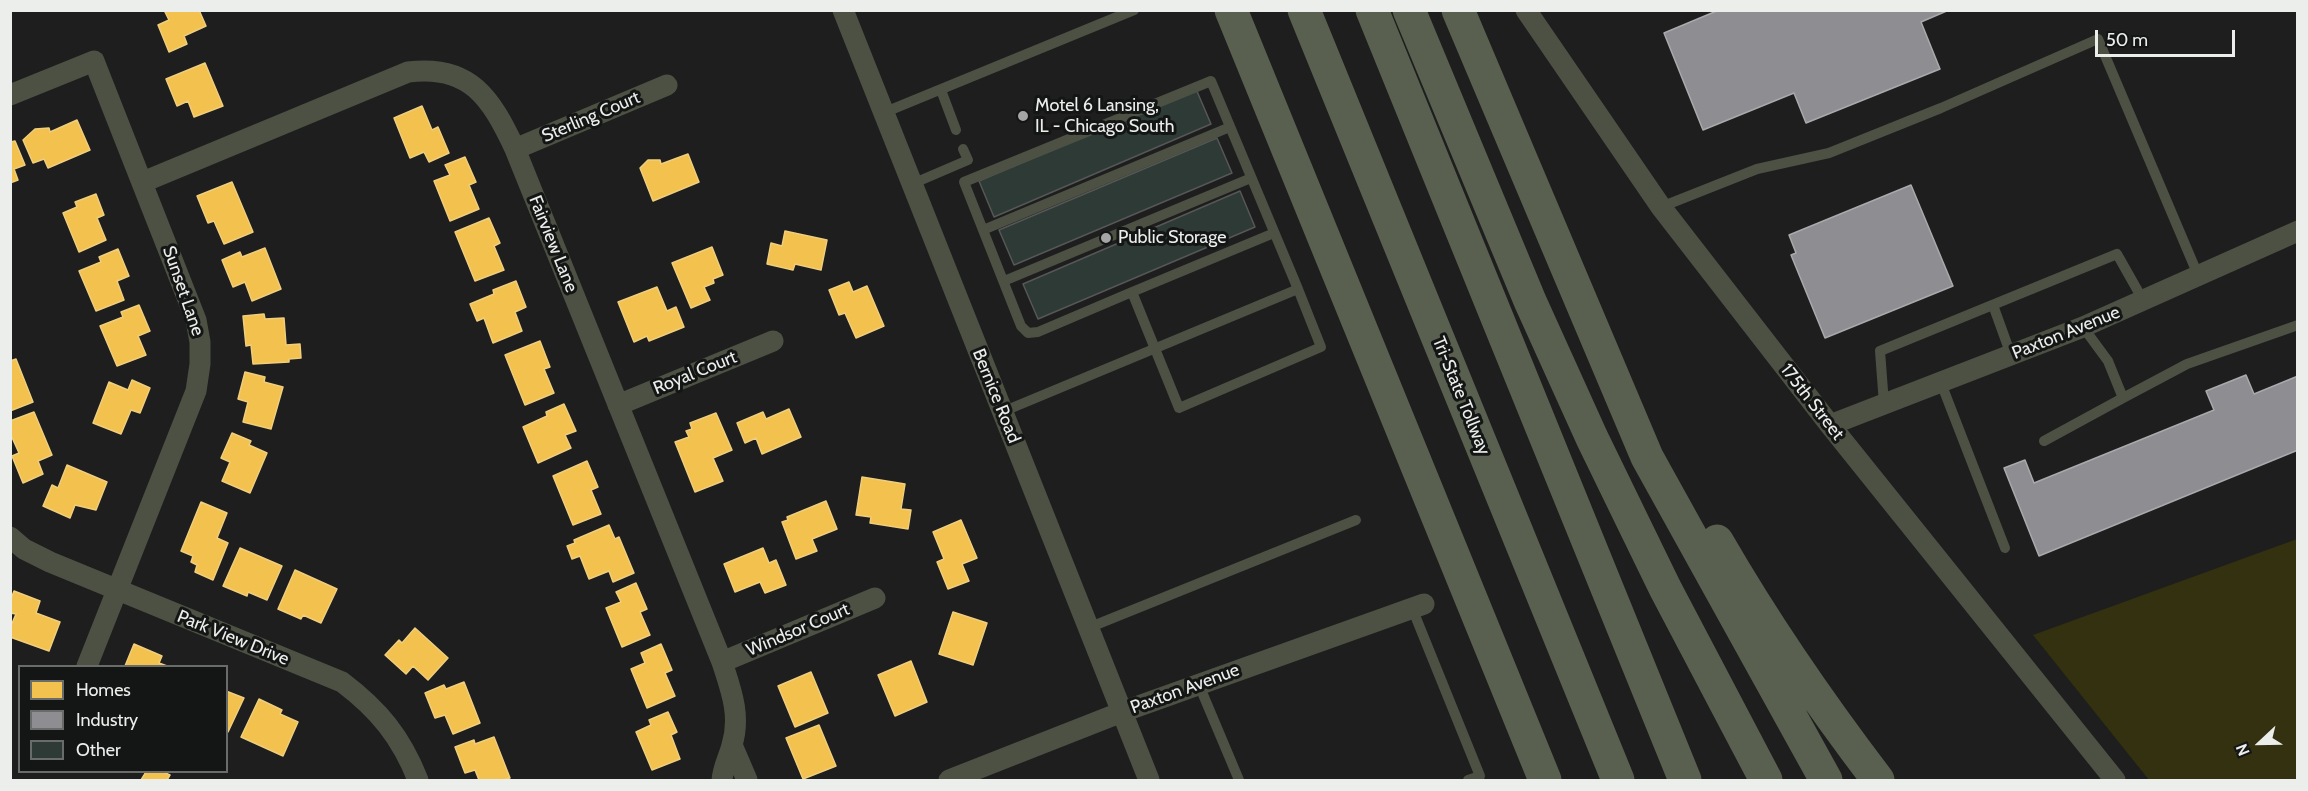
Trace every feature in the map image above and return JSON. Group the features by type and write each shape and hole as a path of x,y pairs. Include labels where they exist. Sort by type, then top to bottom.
{"highway":[{"path":"1233,10 1545,780"},
{"name":"Tri-State Tollway","path":"1304,10 1618,780"},
{"path":"1372,10 1685,780"},
{"path":"1409,10 1530,301 1592,438 1665,588 1766,780"},
{"path":"1458,10 1647,457 1826,780"},
{"path":"1556,244 1662,444 1734,571 1841,733 1878,780"}],"street":[{"name":"Bernice Road","path":"843,10 1149,780"},
{"name":"175th Street","path":"1526,10 1661,207 1830,425 2115,780"},
{"name":"Sunset Lane","path":"10,95 94,61 196,320 200,342 196,391 87,665"},
{"name":"Fairview Lane","path":"143,182 408,72 426,70 450,73 469,83 486,97 499,115 515,149 722,662 737,718 722,780"},
{"name":"Sterling Court","path":"515,149 667,85"},
{"name":"Paxton Avenue","path":"1830,425 2083,327 2298,231"},
{"name":"Royal Court","path":"618,405 772,341"},
{"name":"Park View Drive","path":"10,537 24,549 116,590 342,682 362,697 394,732 418,780"},
{"name":"Windsor Court","path":"722,662 875,598"},
{"name":"Paxton Avenue","path":"949,780 978,775 1122,712 1418,606"},
{"path":"732,745 747,780"}],"lane":[{"path":"883,113 1134,10"},
{"path":"1661,207 1756,169 1828,153 1941,108 2098,39 2198,275"},
{"path":"1132,292 1179,408 1322,347 1211,81 964,182 1021,326 1028,333 1038,332 1132,292 1274,233"},
{"path":"941,90 956,130"},
{"path":"983,230 1230,127"},
{"path":"912,184 968,160 963,149"},
{"path":"1004,282 1251,178"},
{"path":"1884,404 1880,351 2117,254 2143,300"},
{"path":"1002,412 1298,289"},
{"path":"1993,305 2011,355"},
{"path":"2044,441 2187,364 2298,325"},
{"path":"2083,327 2108,361 2123,398"},
{"path":"1941,383 2005,548"},
{"path":"1088,628 1356,520"},
{"path":"1418,606 1480,776 1468,780"},
{"path":"1199,684 1239,780"}],"shaded area":[{"path":"2297,539 2297,780 2149,780 2033,635"}],"building: Homes":[{"path":"164,10 199,10 206,26 184,36 187,44 169,52 158,25 169,20"},
{"path":"205,63 223,106 194,117 188,101 177,106 166,79"},
{"path":"422,106 432,130 438,127 449,153 429,162 424,152 410,158 394,118"},
{"path":"77,120 90,150 48,168 44,159 33,163 23,140 35,129 49,128 50,132"},
{"path":"15,141 25,165 14,169 18,180 10,183 10,142"},
{"path":"688,154 699,182 653,201 640,168 648,160 660,160 661,164"},
{"path":"465,157 476,182 469,185 479,209 450,221 434,181 450,175 445,165"},
{"path":"232,182 253,232 224,244 214,221 208,223 197,196"},
{"path":"96,194 104,215 97,218 106,240 79,252 63,213 77,207 75,202"},
{"path":"489,218 500,243 494,246 504,270 475,281 455,232"},
{"path":"785,231 827,240 821,270 795,264 793,270 767,264 771,243 782,246"},
{"path":"712,247 723,275 713,279 714,283 704,287 710,300 691,308 672,263"},
{"path":"265,248 281,289 252,301 245,282 233,287 222,260 240,252 242,257"},
{"path":"118,249 129,276 117,281 124,300 96,311 79,271 101,262 99,257"},
{"path":"516,281 526,307 515,312 522,331 493,343 484,318 477,321 470,304 494,294 493,290"},
{"path":"849,282 853,292 867,286 884,326 856,338 845,313 839,315 829,290"},
{"path":"657,287 667,311 676,307 684,327 649,341 647,336 634,342 618,302"},
{"path":"139,305 150,331 138,336 146,355 117,366 100,326 123,317 121,312"},
{"path":"264,314 265,319 284,318 286,345 300,344 301,358 289,359 289,362 253,364 251,345 246,346 243,316"},
{"path":"540,341 550,367 544,369 554,393 525,405 505,355"},
{"path":"16,359 33,402 10,411 10,361"},
{"path":"245,372 265,377 264,382 283,387 271,429 243,422 248,402 238,399"},
{"path":"132,380 150,388 140,413 131,410 121,434 93,423 109,382 128,390"},
{"path":"564,404 576,431 565,435 571,448 538,463 523,427 547,416 546,412"},
{"path":"789,409 801,437 762,454 756,438 745,443 737,423 763,412 766,419"},
{"path":"34,412 52,455 38,461 43,474 23,483 12,456 19,453 10,433 10,421"},
{"path":"716,413 732,450 713,458 723,481 695,492 675,442 689,437 686,431 692,429 690,423"},
{"path":"232,433 251,441 249,445 267,453 250,493 222,481 230,462 221,458"},
{"path":"587,461 598,487 591,490 601,514 573,525 553,476"},
{"path":"67,465 107,482 96,510 75,505 70,518 43,506 52,485 58,488"},
{"path":"862,477 905,484 901,509 911,510 908,529 870,523 871,517 856,515"},
{"path":"826,501 837,529 812,539 817,551 796,559 782,522 788,520 787,517"},
{"path":"201,502 227,513 217,538 228,543 213,580 195,572 197,565 191,562 193,556 181,551"},
{"path":"961,520 977,558 962,564 969,581 948,589 937,562 944,559 933,532"},
{"path":"609,525 615,539 619,537 634,573 613,582 609,571 589,579 580,556 572,559 567,546 575,543 574,540"},
{"path":"240,548 282,566 267,600 248,592 247,596 223,586"},
{"path":"763,548 769,563 776,560 786,585 765,593 760,582 735,592 724,564"},
{"path":"295,570 337,589 321,623 303,615 301,619 278,609"},
{"path":"636,583 647,609 640,612 650,635 622,647 606,608 621,602 616,592"},
{"path":"14,591 40,601 36,613 60,622 49,651 10,637 10,628 16,614 10,613 10,601"},
{"path":"953,612 987,623 973,665 939,654"},
{"path":"415,628 448,658 428,680 413,666 406,674 385,655 399,640 402,643"},
{"path":"134,644 162,656 159,663 164,665 125,665"},
{"path":"661,644 672,670 665,673 675,696 647,708 631,669 645,663 641,653"},
{"path":"911,661 927,702 895,716 878,675"},
{"path":"811,672 828,713 795,727 778,686"},
{"path":"464,682 480,723 453,734 445,715 435,718 425,693 444,685 446,689"},
{"path":"228,692 244,698 228,732"},
{"path":"259,699 282,710 280,714 298,722 283,756 241,737"},
{"path":"668,712 677,732 671,735 680,759 652,770 636,732 651,725 649,720"},
{"path":"819,725 836,766 803,779 786,738"},
{"path":"494,737 510,778 479,780 475,770 465,773 455,747 474,740 475,744"},
{"path":"145,773 170,775 167,780 141,780"}],"building: Industry":[{"path":"1719,10 1949,10 1921,22 1940,69 1806,123 1794,93 1703,130 1664,33"},
{"path":"1911,185 1953,286 1825,338 1791,255 1796,253 1789,235"},
{"path":"2246,375 2254,394 2298,376 2298,450 2039,556 2004,468 2025,460 2034,483 2214,410 2206,391"}],"building: Other":[{"path":"1196,89 1211,124 994,217 979,181"},
{"path":"1217,138 1232,173 1014,265 999,230"},
{"path":"1240,191 1255,227 1038,319 1023,284"}],"place":[{"name":"Motel 6 Lansing, IL - Chicago South","path":"1023,116"},
{"name":"Public Storage","path":"1106,238"}]}
